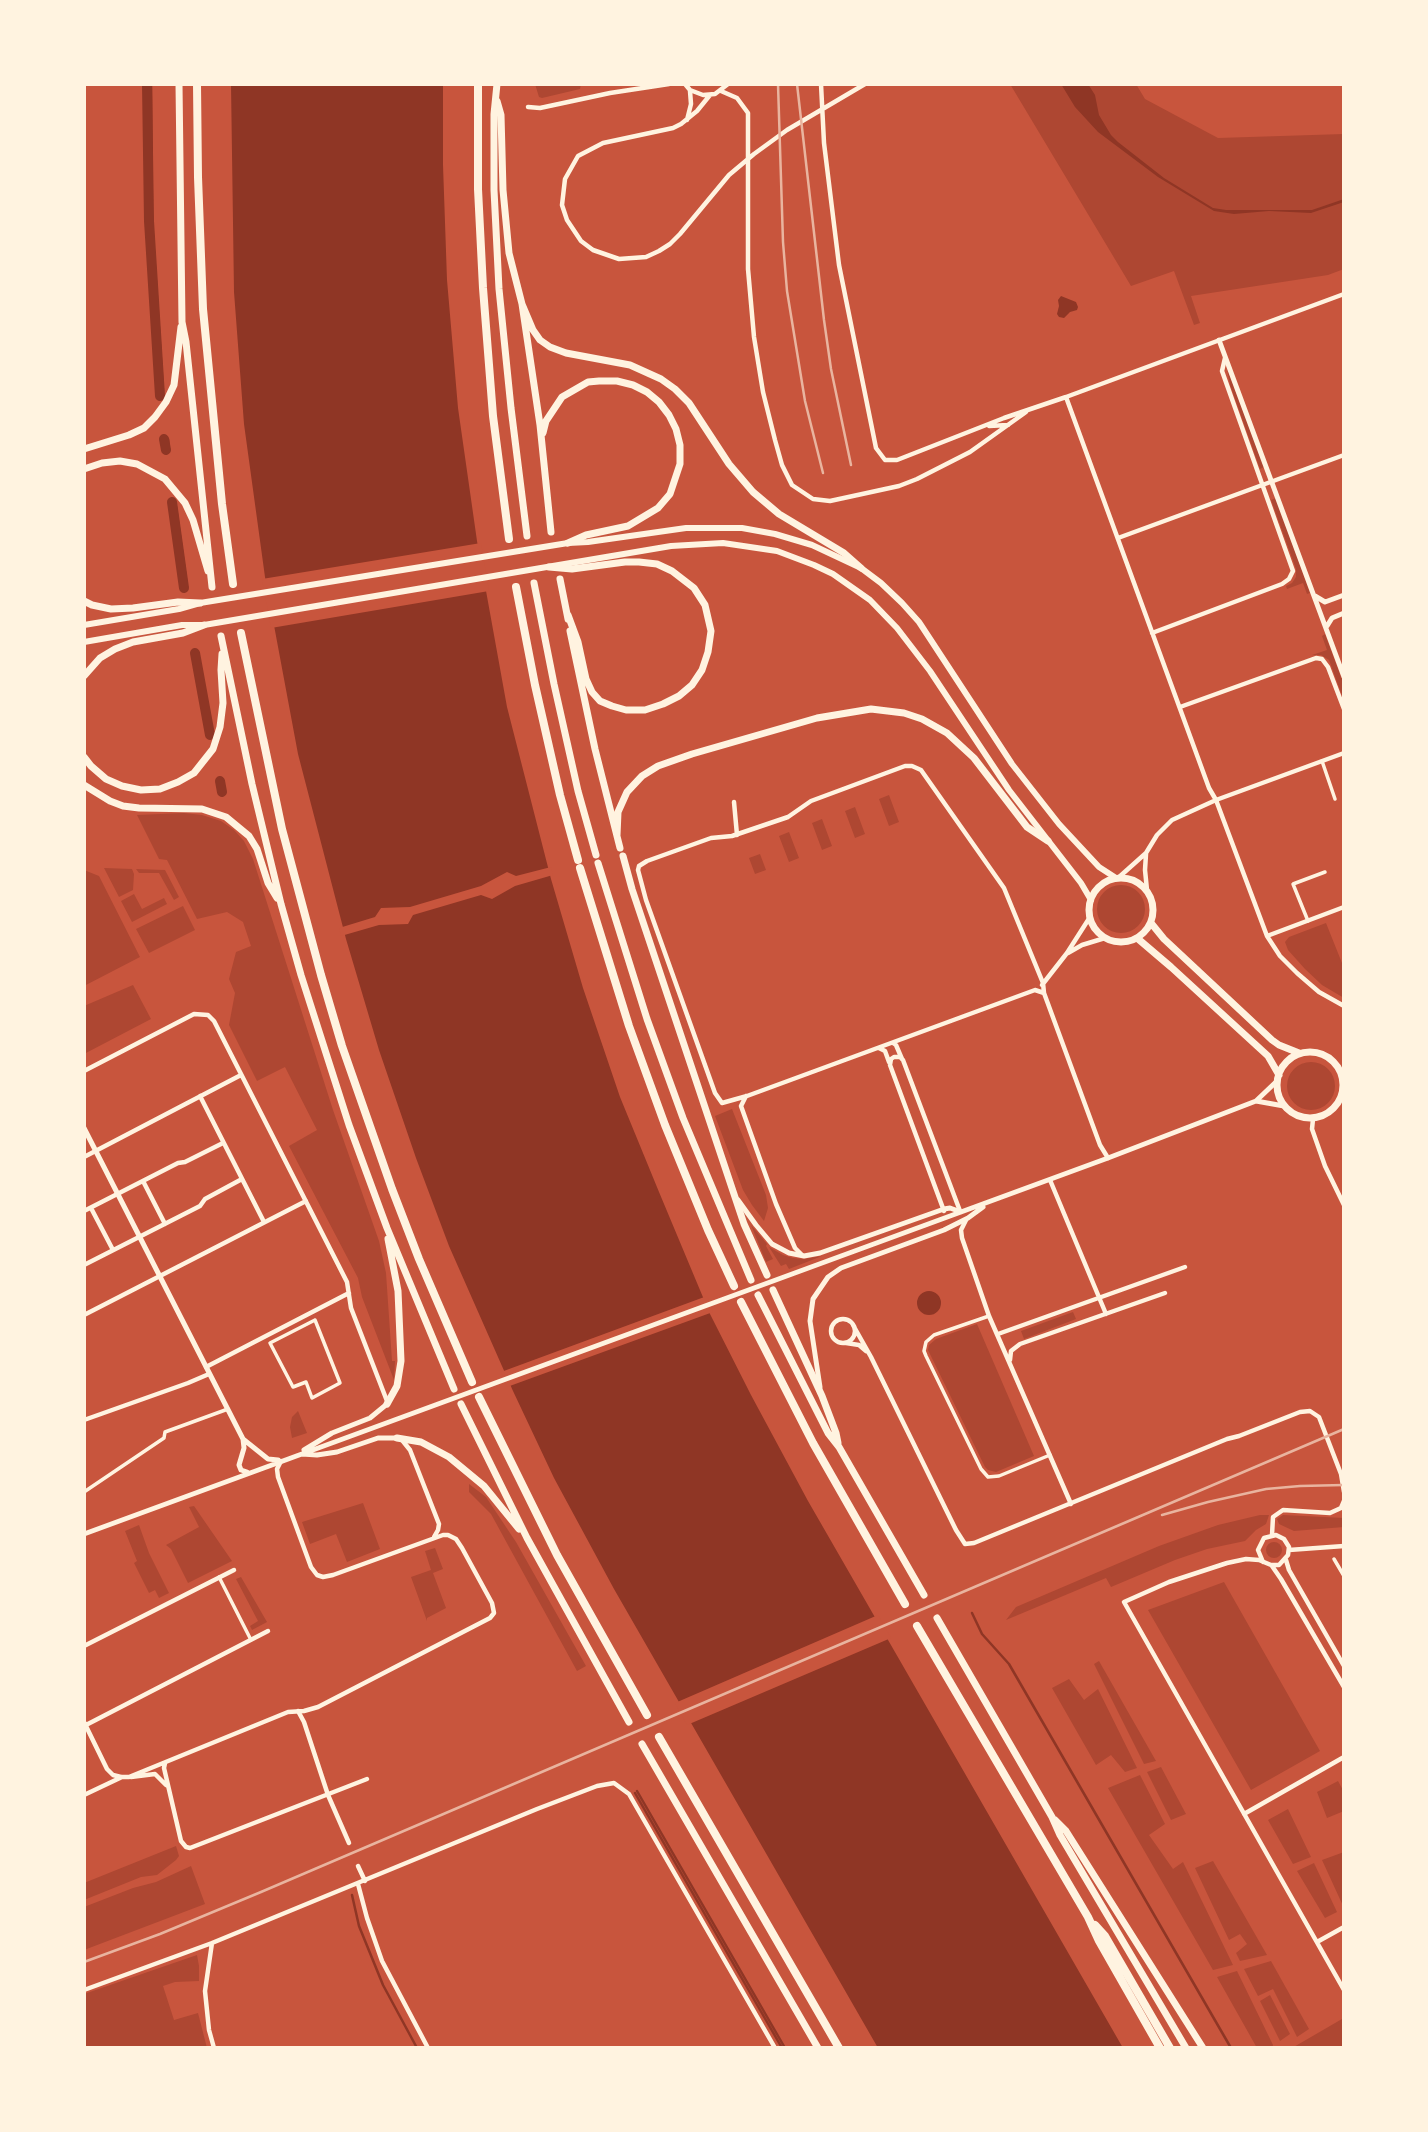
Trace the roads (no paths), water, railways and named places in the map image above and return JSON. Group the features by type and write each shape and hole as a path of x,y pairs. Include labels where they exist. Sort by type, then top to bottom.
{"highway":[{"path":"197,84 203,309 222,504 233,584"},
{"path":"478,84 482,288 493,416 509,539"},
{"path":"516,587 560,795 629,1026 703,1218 734,1286"},
{"path":"241,633 282,829 342,1046 419,1259 472,1382"},
{"path":"741,1301 813,1443 905,1604"},
{"path":"479,1397 557,1555 647,1715"},
{"path":"917,1626 1088,1917 1160,2048"},
{"path":"660,1737 839,2048"},
{"path":"1088,1917 1105,1936 1170,2048"}],"main road":[{"path":"84,449 144,428 155,418 174,385 182,323 179,84"},
{"path":"496,84 494,190 499,289 510,408 527,536"},
{"path":"496,97 501,115 503,190 509,253 522,304 551,532"},
{"path":"522,304 533,330 540,340 550,347 566,353 630,365 661,379 675,389 689,403 729,464 753,492 779,514 844,553 881,583 919,622 1012,764 1059,824 1099,867 1117,878 1135,880 1147,890 1154,906 1151,923 1146,932 1125,942 1105,938 1090,917 1091,900 1099,887 1117,878"},
{"path":"84,469 120,461 136,464 165,479 185,503 193,520 202,558 212,583 182,323"},
{"path":"541,440 545,421 562,397 588,382 599,381 617,381 647,392 659,402 676,429 680,445 680,464 670,494 659,508 628,526 586,534 568,543"},
{"path":"84,625 179,606 568,543 686,528 742,528 775,534 812,545 861,568"},
{"path":"84,642 182,629 671,546 707,543 758,547 794,557 833,574 870,600 909,643 1009,790 1082,883 1091,900"},
{"path":"568,615 592,692 600,701 612,706 645,710 663,704 692,685 702,670 708,652 708,617 705,605 694,588 684,579 657,564 625,562 571,565"},
{"path":"560,579 595,749 632,889 744,1224 767,1275"},
{"path":"534,583 578,791 597,859 647,1019 683,1118 751,1280"},
{"path":"84,601 111,609 179,606"},
{"path":"84,677 100,658 115,649 182,629"},
{"path":"221,636 252,784 301,975 349,1125 387,1228 454,1389"},
{"path":"84,757 106,779 141,790 160,789 194,773 213,749 220,727 223,650"},
{"path":"617,835 618,812 627,792 642,776 658,766 817,718 871,709 904,713 922,719 947,733 974,758 1027,827 1048,841"},
{"path":"84,785 110,802 123,806 202,809 226,817 249,836 257,849 268,883 281,904"},
{"path":"1151,923 1164,939 1272,1040 1299,1054"},
{"path":"1137,938 1268,1056 1278,1078"},
{"path":"1333,1061 1343,1076 1343,1094 1334,1110 1313,1119 1297,1116 1284,1106 1278,1094 1278,1078 1284,1064 1299,1054 1317,1052 1333,1061 1344,1062"},
{"path":"387,1228 398,1291 401,1361 397,1386 387,1404"},
{"path":"773,1290 822,1396 836,1433 838,1447"},
{"path":"758,1295 828,1433 924,1595"},
{"path":"461,1404 527,1538 629,1722"},
{"path":"397,1438 421,1442 456,1463 484,1486 527,1538"},
{"path":"937,1618 1060,1835 1186,2048"},
{"path":"642,1744 818,2048"},
{"path":"1052,1818 1066,1831 1203,2048"}],"street":[{"path":"648,88 653,84"},
{"path":"528,107 540,108 668,84"},
{"path":"679,84 703,95 721,91 728,84"},
{"path":"823,84 821,97 824,143 839,265 876,447 885,460 897,460 982,426 1344,294"},
{"path":"710,95 687,121 673,128 603,142 578,156 565,179 562,205 573,231 593,250 619,260 646,257 670,244 729,175 778,137 865,84"},
{"path":"687,87 691,104 687,121"},
{"path":"721,91 737,98 748,113 748,269 754,337 763,392 775,440 782,465 792,485 821,501 837,501 877,492 917,479 956,460 1031,409"},
{"path":"1220,340 1344,677"},
{"path":"1153,633 1282,584 1292,576 1292,567 1222,371 1225,357"},
{"path":"1066,397 1209,788 1216,800 1267,936 1280,956 1297,973 1319,992 1344,1006"},
{"path":"982,426 1009,425"},
{"path":"1118,538 1344,455"},
{"path":"1315,596 1326,602 1344,596"},
{"path":"1327,629 1328,621 1344,613"},
{"path":"1180,707 1310,660 1322,659 1328,667 1344,709"},
{"path":"1117,878 1146,853 1157,835 1172,820 1216,800 1344,753"},
{"path":"1322,761 1335,799"},
{"path":"1090,917 1067,953 1043,983 1035,990 747,1096 722,1102 715,1093 638,874 639,866 647,861 710,838 737,835 788,817 811,801 905,766 921,770 1004,888 1043,983 1044,993 1100,1145 1108,1158"},
{"path":"734,802 737,835"},
{"path":"1146,853 1147,890"},
{"path":"1308,921 1293,884 1325,872"},
{"path":"1267,936 1344,908"},
{"path":"1067,953 1105,938"},
{"path":"1035,990 1044,993"},
{"path":"84,1071 194,1014 208,1015 214,1021 347,1282 351,1308 386,1394 387,1404 370,1418 323,1437 296,1455"},
{"path":"890,1043 886,1051 890,1065 947,1217"},
{"path":"890,1043 896,1045 961,1212"},
{"path":"878,1048 886,1051"},
{"path":"890,1065 894,1056 902,1060"},
{"path":"84,1157 241,1075"},
{"path":"84,1534 1108,1158 1256,1101 1278,1078"},
{"path":"200,1096 264,1222"},
{"path":"747,1096 741,1106 776,1204 795,1248 804,1256"},
{"path":"1256,1101 1284,1106"},
{"path":"1313,1119 1312,1129 1325,1166 1344,1205"},
{"path":"84,1128 243,1439 244,1448 230,1480"},
{"path":"84,1211 177,1163 185,1162 223,1143"},
{"path":"84,1265 200,1206 205,1199 242,1180"},
{"path":"1050,1180 1106,1314"},
{"path":"143,1181 165,1224"},
{"path":"733,1192 772,1244 789,1254 804,1256 830,1250 944,1209 961,1212"},
{"path":"84,1315 306,1200"},
{"path":"822,1396 810,1321 813,1299 828,1276 841,1268 944,1230 989,1203"},
{"path":"91,1208 113,1250"},
{"path":"968,1218 963,1224 962,1238 989,1316 1071,1504"},
{"path":"998,1334 1185,1267"},
{"path":"206,1367 349,1293"},
{"path":"1010,1361 1011,1351 1020,1344 1165,1293"},
{"path":"989,1316 930,1338 924,1347 926,1356 981,1469 988,1477 999,1476 1050,1455"},
{"path":"315,1320 340,1383 312,1398 306,1382 293,1387 270,1343 315,1320"},
{"path":"871,1357 859,1345 834,1339 832,1327 840,1320 847,1320 853,1325 871,1357 956,1530 965,1544 974,1543 1227,1439 1300,1412 1310,1411 1319,1417 1341,1474 1344,1492"},
{"path":"845,1343 854,1335 853,1325"},
{"path":"84,1420 209,1374"},
{"path":"84,1492 164,1438 165,1432 228,1409"},
{"path":"296,1455 337,1452 378,1438 397,1438 404,1441 439,1524 436,1535 430,1540"},
{"path":"129,1777 288,1712 317,1707 494,1613 492,1603 459,1542 448,1535 333,1575 317,1575 311,1567 278,1476 271,1464 243,1439"},
{"path":"242,1454 250,1450 268,1460 281,1460"},
{"path":"278,1476 277,1469 281,1460"},
{"path":"239,1461 242,1470 248,1473"},
{"path":"1272,1535 1273,1517 1283,1510 1330,1513 1340,1508 1344,1501"},
{"path":"1247,1559 1264,1538 1272,1535 1284,1539 1289,1550 1286,1560 1289,1570 1344,1666"},
{"path":"1259,1546 1259,1554 1264,1562"},
{"path":"1289,1550 1344,1546"},
{"path":"1344,1687 1281,1579 1271,1566 1264,1562 1247,1559 1189,1574 1124,1602 1344,1990"},
{"path":"1334,1559 1344,1576"},
{"path":"1271,1566 1286,1560"},
{"path":"84,1646 234,1570"},
{"path":"219,1577 251,1640"},
{"path":"168,1789 155,1774 129,1777 113,1775 107,1769 85,1724 268,1631"},
{"path":"298,1711 328,1795 349,1843"},
{"path":"1244,1814 1344,1756"},
{"path":"170,1759 164,1765 168,1789 181,1841 186,1847 193,1847 367,1779"},
{"path":"84,1795 122,1777"},
{"path":"84,1990 212,1943 537,1809 597,1786 614,1783 629,1794 775,2048"},
{"path":"358,1866 365,1881"},
{"path":"358,1884 382,1961 428,2048"},
{"path":"1317,1942 1344,1927"},
{"path":"212,1943 205,1991 209,2030 214,2048"}],"waterway":[{"path":"147,84 149,221 160,396"},
{"path":"151,84 152,221 163,391"},
{"path":"164,439 166,450"},
{"path":"168,439 169,450"},
{"path":"172,502 184,588"},
{"path":"176,507 187,587"},
{"path":"197,652 212,729"},
{"path":"195,653 210,735"},
{"path":"222,780 225,792"},
{"path":"220,781 222,792"},
{"path":"972,1613 982,1634 1009,1664 1231,2048"},
{"path":"637,1791 785,2048"},
{"path":"635,1793 782,2048"},
{"path":"352,1895 359,1926 383,1985 417,2048"}],"railway":[{"path":"778,84 787,291 805,401 823,473"},
{"path":"797,84 824,320 851,465"},
{"path":"84,1962 261,1892 1344,1429"},
{"path":"1162,1515 1266,1489 1344,1485"}]}
